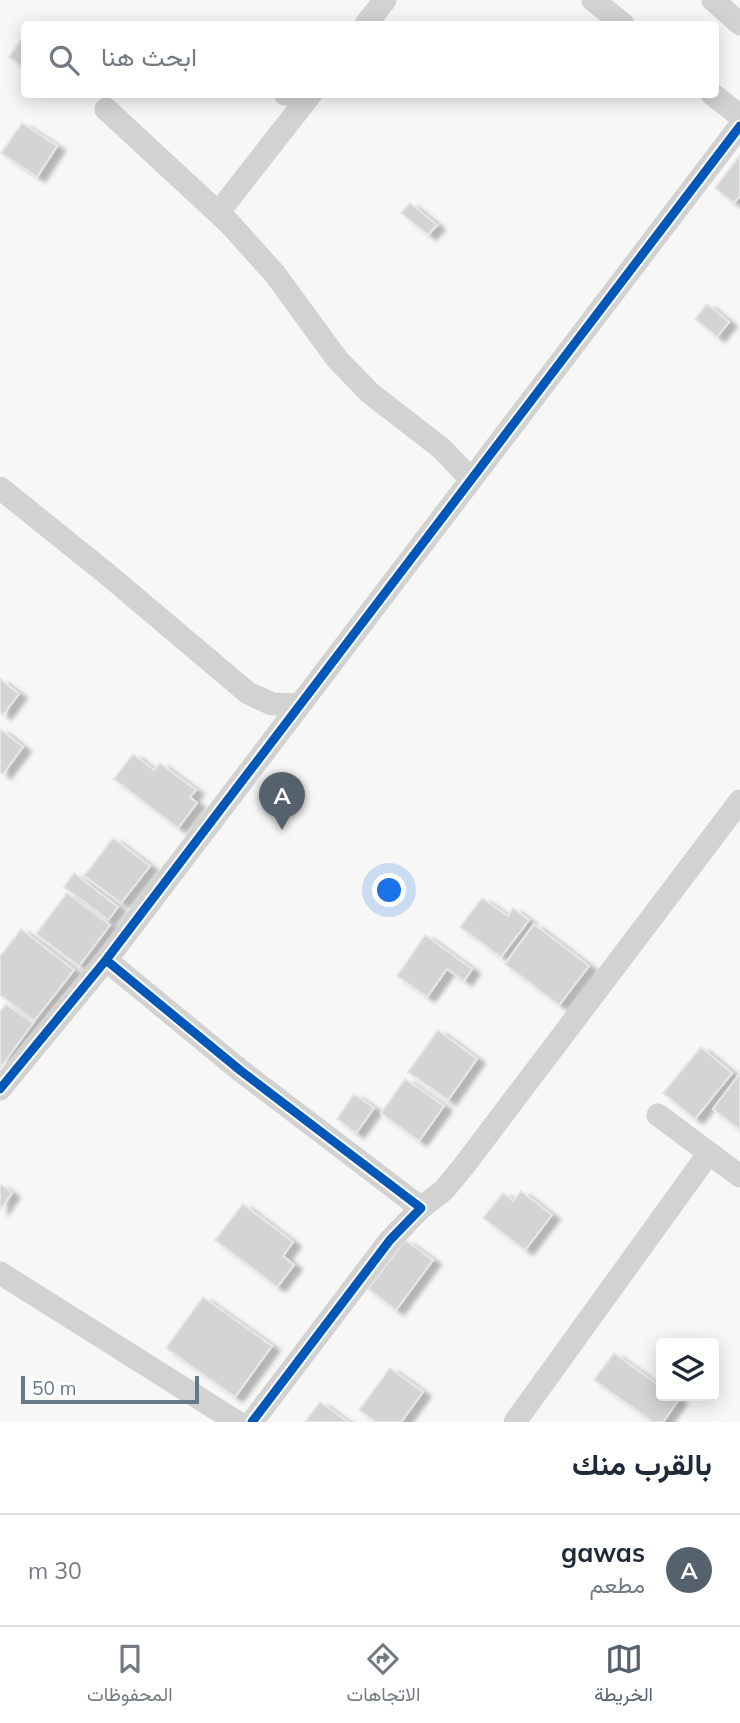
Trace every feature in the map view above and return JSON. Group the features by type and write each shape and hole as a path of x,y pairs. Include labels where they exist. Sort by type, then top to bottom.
{"street":[{"path":"368,21 385,0"},
{"path":"593,0 619,21"},
{"path":"713,0 740,24"},
{"path":"219,213 308,98"},
{"path":"717,98 740,116"},
{"path":"106,109 219,213 275,274 337,359 370,393 441,447 470,478"},
{"path":"0,1089 106,960 740,126"},
{"path":"0,488 248,693 272,704 299,705"},
{"path":"252,1422 390,1240 421,1208 444,1190 733,826 740,801"},
{"path":"106,960 241,1070 421,1208"},
{"path":"658,1115 740,1176"},
{"path":"515,1422 709,1153"},
{"path":"0,1273 237,1422"}],"building":[{"path":"20,41 21,66 9,57"},
{"path":"22,123 57,146 37,177 1,153"},
{"path":"740,155 740,196 734,203 715,188"},
{"path":"410,203 437,225 428,235 401,213"},
{"path":"707,304 729,322 717,337 695,319"},
{"path":"0,679 19,694 3,715 0,712"},
{"path":"0,729 23,747 3,774 0,772"},
{"path":"133,754 154,770 160,763 196,790 190,797 197,803 178,828 114,779"},
{"path":"113,838 150,866 121,903 84,876"},
{"path":"74,873 118,907 108,920 64,887"},
{"path":"67,893 110,925 79,966 36,934"},
{"path":"482,898 508,916 513,908 529,920 501,957 460,927"},
{"path":"534,924 589,966 559,1005 505,964"},
{"path":"21,929 74,970 34,1021 0,995 0,956"},
{"path":"425,935 472,969 464,981 447,969 427,997 397,976"},
{"path":"6,1004 33,1023 0,1068 0,1012"},
{"path":"438,1030 477,1059 448,1100 408,1072"},
{"path":"701,1047 732,1073 695,1119 663,1093"},
{"path":"738,1076 740,1077 740,1130 713,1109"},
{"path":"405,1079 444,1106 419,1141 381,1113"},
{"path":"354,1094 374,1108 356,1133 337,1119"},
{"path":"0,1184 12,1193 0,1210"},
{"path":"521,1191 552,1215 525,1250 483,1218 503,1193 513,1201"},
{"path":"243,1204 293,1242 283,1256 294,1265 277,1287 215,1240"},
{"path":"405,1240 433,1260 396,1310 368,1289"},
{"path":"203,1297 272,1346 235,1397 166,1348"},
{"path":"614,1353 656,1383 656,1401 678,1401 663,1422 653,1422 594,1380"},
{"path":"390,1368 423,1392 401,1422 376,1422 359,1410"},
{"path":"320,1402 348,1422 305,1422"}],"cycle path":[{"path":"0,1089 106,960 740,126"},
{"path":"106,960 241,1071 421,1208 390,1240 252,1422"}],"place":[{"name":"gawas","path":"282,830"}]}
